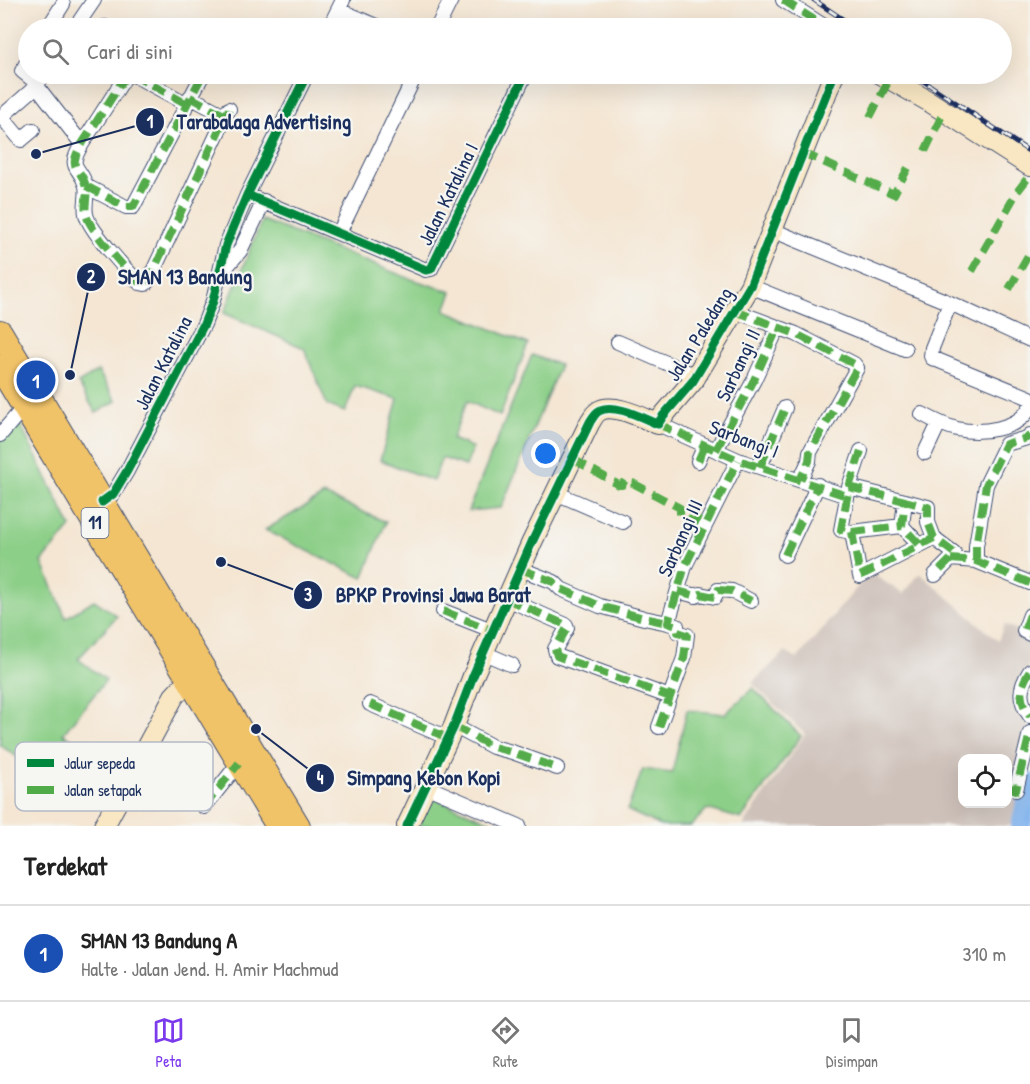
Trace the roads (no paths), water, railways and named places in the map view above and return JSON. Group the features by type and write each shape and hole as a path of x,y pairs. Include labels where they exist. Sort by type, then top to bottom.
{"highway":[{"name":"11","path":"0,332 102,502 197,675 240,763 278,826"},
{"name":"11","path":"0,367 197,675 298,826"}],"street":[{"path":"82,18 94,0"},
{"path":"442,18 450,0"},
{"path":"783,0 811,18"},
{"path":"54,18 63,4"},
{"path":"341,5 364,18"},
{"path":"33,130 21,140 1,118 37,84"},
{"path":"42,84 82,144"},
{"path":"121,84 82,144 74,162 86,186 126,207 133,207 198,84"},
{"path":"86,186 85,210 89,222 132,276 140,284 145,284 149,280 227,112 189,100 154,84"},
{"name":"Jalan Katalina","path":"102,502 113,494 127,471 204,324 226,245 247,195 302,84"},
{"path":"247,195 339,233 411,84"},
{"name":"Jalan Katalina I","path":"339,233 426,270 431,269 521,84"},
{"name":"Jalan Paledang","path":"658,424 696,376 750,286 830,84"},
{"path":"898,84 1030,166"},
{"name":"Jalan Katalina","path":"220,273 240,251 264,201"},
{"path":"772,230 950,303 1030,340"},
{"path":"750,286 905,350"},
{"path":"950,303 932,348 932,358 1030,398"},
{"path":"735,311 796,334 854,364 857,368 810,452 800,480"},
{"name":"Sarbangi II","path":"698,461 710,448 754,380 778,327"},
{"path":"618,342 696,376"},
{"path":"0,435 24,407"},
{"path":"922,414 939,423 959,429 983,430 1015,424 1030,407"},
{"path":"407,826 451,732 532,542 590,422 598,411 606,408 628,411 658,424"},
{"path":"760,467 785,408"},
{"path":"925,453 939,423"},
{"name":"Sarbangi I","path":"658,424 738,460 800,480 848,492 928,507 928,522 934,538"},
{"path":"976,561 976,546 986,485 1006,444 1030,435"},
{"path":"861,451 848,492 841,530 852,532 902,526"},
{"name":"Sarbangi III","path":"668,623 685,566 738,460"},
{"path":"785,555 818,485"},
{"path":"556,493 623,522"},
{"path":"902,526 905,501"},
{"path":"902,526 919,544"},
{"path":"852,532 860,576 934,538 954,553 951,560 935,575"},
{"path":"951,560 976,561 1030,583"},
{"path":"521,568 600,606 668,623 677,626 678,632 687,635 684,658 659,727"},
{"path":"678,591 696,596 700,594 715,597 718,590 732,591 751,601"},
{"path":"507,599 566,625 567,628 555,649 556,656 670,697"},
{"path":"443,611 494,631"},
{"path":"1030,615 1024,631 1030,634"},
{"path":"484,652 512,665"},
{"path":"1030,671 1023,682 1021,701 1030,716"},
{"path":"149,742 174,696 197,675"},
{"path":"370,704 557,768"},
{"path":"1012,788 1016,790 1030,733"},
{"path":"213,796 240,763"},
{"path":"425,786 519,826"},
{"path":"104,826 112,811"}],"waterway":[{"path":"1021,826 1030,783"}],"railway":[{"path":"814,0 841,18"},
{"path":"928,84 1030,152"}],"place":[{"name":"Tarabalaga Advertising","path":"36,154"},
{"name":"SMAN 13 Bandung","path":"70,375"},
{"name":"SMAN 13 Bandung A","path":"36,380"},
{"name":"BPKP Provinsi Jawa Barat","path":"221,562"},
{"name":"Simpang Kebon Kopi","path":"256,729"}]}
